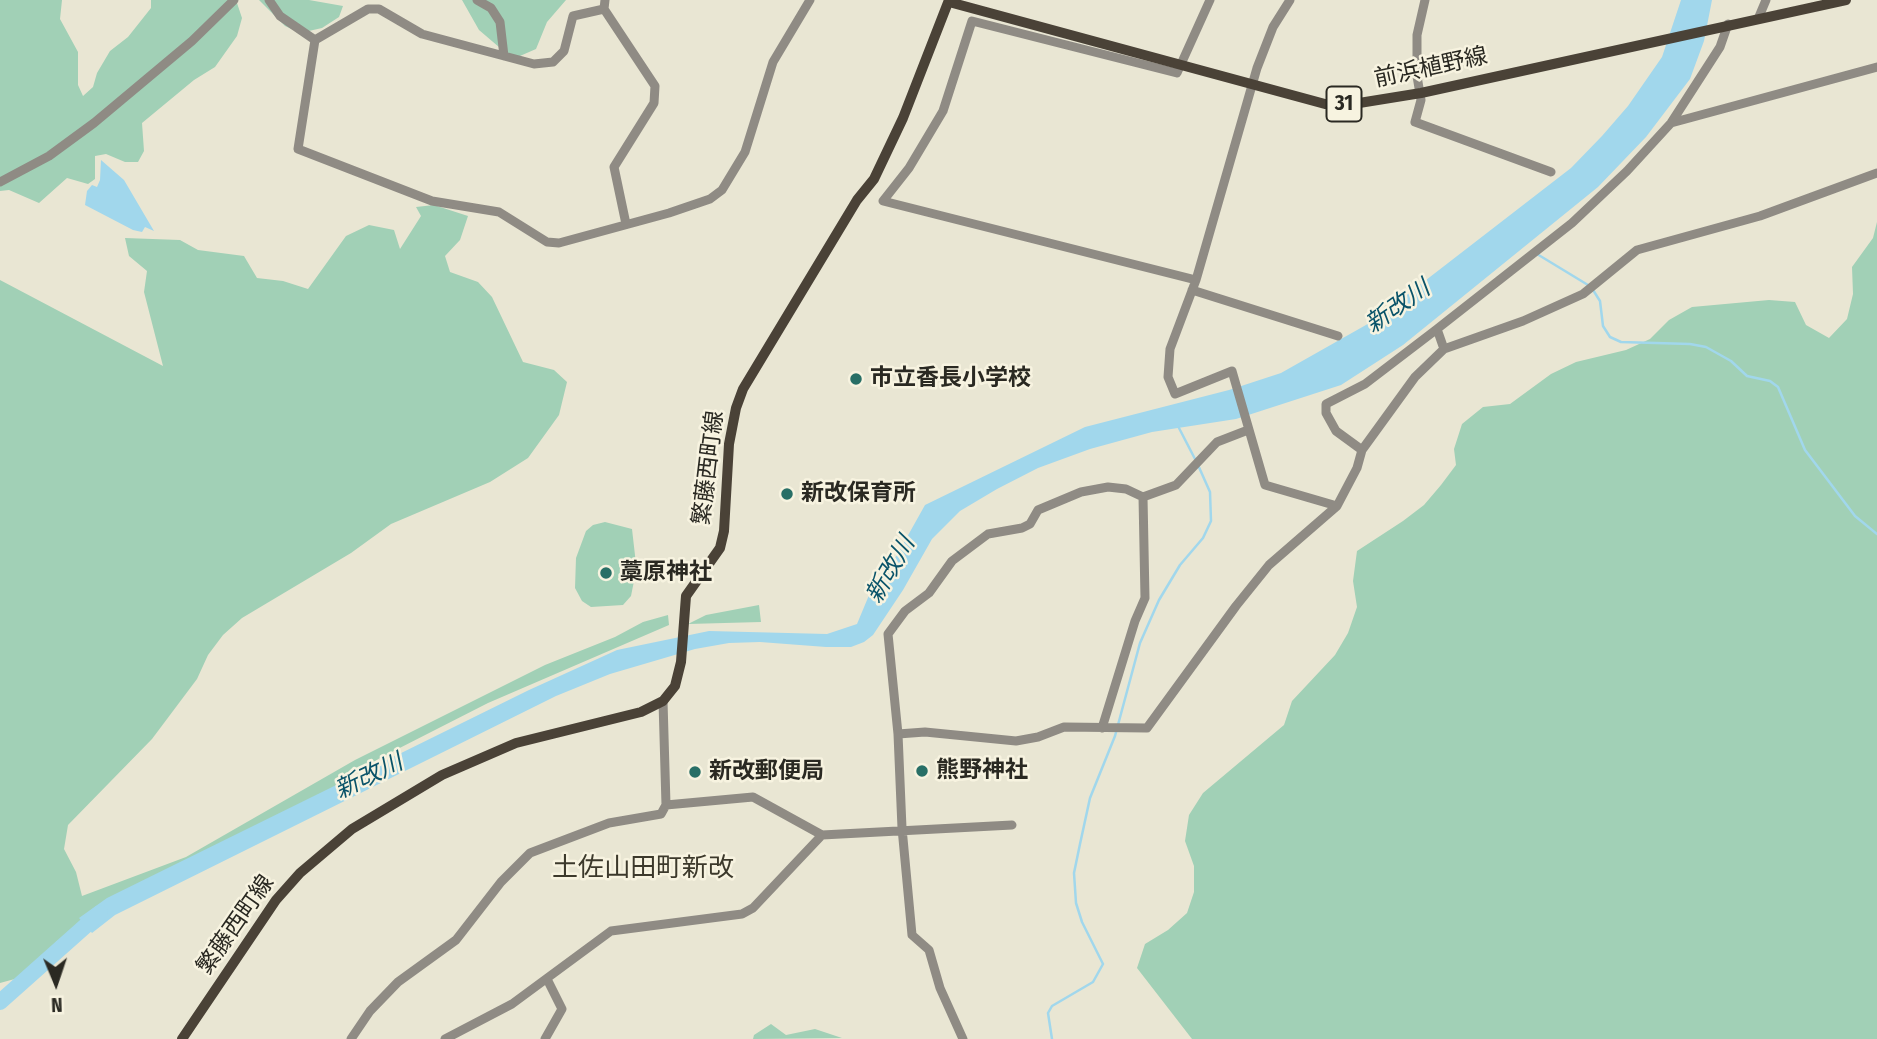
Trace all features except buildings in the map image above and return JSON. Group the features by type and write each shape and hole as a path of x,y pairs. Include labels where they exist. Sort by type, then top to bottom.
{"main road":[{"name":"前浜植野線","path":"949,1 1252,86 1325,104 1353,104 1421,93 1846,0"},
{"name":"繁藤西町線","path":"182,1039 276,900 300,873 352,829 442,775 516,743 641,712 663,701 675,686 681,662 684,613 689,589 720,548 724,531 729,444 736,408 743,390 857,200 874,179 903,118 949,1"}],"street":[{"path":"0,182 49,156 94,123 107,109 192,41 234,0"},
{"path":"269,0 280,16 315,40"},
{"path":"477,0 491,8 500,22 504,56"},
{"path":"315,40 298,149 432,201 499,212 547,242 575,240 710,198 722,190 745,152 774,62 810,0"},
{"path":"1196,280 883,201 909,168 943,111 972,21 1177,73 1210,0"},
{"path":"1290,0 1273,27 1252,86 1196,280 1170,349 1168,376 1175,394 1233,371 1265,485 1337,506"},
{"path":"1425,0 1417,35 1417,76 1421,93 1415,122 1551,172"},
{"path":"1758,19 1766,0"},
{"path":"315,40 368,9 379,9 422,34 534,64 553,62 564,51 573,16 604,5 654,86 654,103 614,167 626,224"},
{"path":"1362,450 1336,431 1326,413 1326,404 1365,384 1437,329 1572,223 1627,171 1671,123 1720,47 1723,26"},
{"path":"1671,123 1877,67"},
{"path":"898,734 925,732 1016,741 1038,737 1065,727 1147,728 1269,565 1337,506 1357,468 1362,450 1415,377 1444,349 1523,321 1583,294 1637,250 1760,216 1877,173"},
{"path":"1192,290 1338,336"},
{"path":"1437,329 1444,349"},
{"path":"963,1039 940,988 929,950 912,935 888,634 905,611 929,593 952,561 988,534 1022,528 1030,524 1038,510 1081,492 1108,486 1126,489 1143,497 1176,485 1217,442 1248,430"},
{"path":"1102,728 1135,621 1146,598 1143,497"},
{"path":"663,701 666,805"},
{"path":"351,1039 370,1011 398,982 456,940 501,882 530,853 609,823 657,815 666,805 752,797 822,835 902,828 1012,825"},
{"path":"444,1039 512,1004 611,931 742,914 753,908 822,835"},
{"path":"545,1039 562,1009 547,979"}],"green space":[{"path":"0,0 62,0 60,19 78,52 78,85 83,96 93,87 97,73 110,51 128,37 151,8 151,0 236,0 242,18 237,36 215,67 194,80 142,123 144,151 138,162 125,162 106,154 95,156 95,179 88,184 67,178 39,203 9,190 0,191"},
{"path":"259,0 309,0 343,6 339,17 322,28 300,33 285,26"},
{"path":"462,0 566,0 547,22 536,49 513,59 479,30"},
{"path":"434,205 468,216 460,240 445,256 450,272 478,282 492,297 523,362 554,370 567,382 559,415 528,458 490,482 391,524 351,553 242,618 223,635 208,655 197,679 152,739 68,825 64,849 76,872 82,896 186,857 355,760 545,665 615,637 643,622 668,615 669,625 488,703 380,758 320,796 57,941 22,977 0,983 0,280 163,366 144,292 147,271 129,256 125,238 180,240 198,250 244,256 257,278 283,281 308,289 346,236 369,225 394,230 400,249 421,216 416,207"},
{"path":"1877,222 1877,1039 1192,1039 1137,968 1145,944 1168,930 1187,913 1194,892 1194,866 1185,841 1189,815 1203,793 1284,725 1292,701 1335,655 1348,633 1357,607 1353,581 1357,551 1424,505 1441,485 1456,465 1454,449 1462,424 1483,407 1510,404 1551,374 1576,362 1626,350 1650,339 1669,320 1692,307 1769,300 1795,302 1806,325 1829,338 1847,319 1853,294 1852,267 1873,238"},
{"name":"藁原神社","path":"605,522 632,529 636,564 634,581 631,596 623,605 591,607 582,601 575,588 576,558 586,531 593,525"},
{"path":"759,605 761,622 688,624 706,615"},
{"path":"771,1024 786,1035 815,1029 842,1038 753,1039 754,1035"}],"water":[{"path":"1681,0 1712,0 1704,41 1690,79 1646,137 1598,187 1403,345 1341,385 1236,419 1152,432 1090,449 1038,468 997,489 960,511 932,539 903,590 873,635 864,642 851,647 729,643 695,649 610,674 556,696 115,915 92,933 79,918 107,898 529,690 617,650 709,631 827,634 857,624 872,588 897,555 925,505 1085,427 1229,390 1281,373 1373,321 1571,168 1602,136 1628,106 1662,57"},
{"path":"101,160 124,180 154,231 145,227 142,232 133,230 85,205 87,191 92,185 97,187 100,180"}],"waterway":[{"path":"1537,254 1588,285"},
{"path":"1593,290 1600,301 1603,326 1610,337 1621,342 1706,347 1731,361 1747,376 1770,381 1778,387 1805,450 1855,516 1877,534"},
{"path":"1179,428 1195,459"},
{"path":"1052,1039 1048,1013 1052,1006 1093,982 1103,964 1082,922 1076,903 1074,873 1090,798 1115,736 1140,643 1159,600 1180,565 1203,538 1211,521 1210,492 1198,465"},
{"name":"新改川","path":"0,1002 100,913"}],"place":[{"name":"市立香長小学校","path":"856,379"},
{"name":"新改保育所","path":"787,494"},
{"name":"藁原神社","path":"606,573"},
{"name":"熊野神社","path":"922,771"},
{"name":"新改郵便局","path":"695,772"}],"district":[{"name":"土佐山田町新改","path":"643,869"}]}
